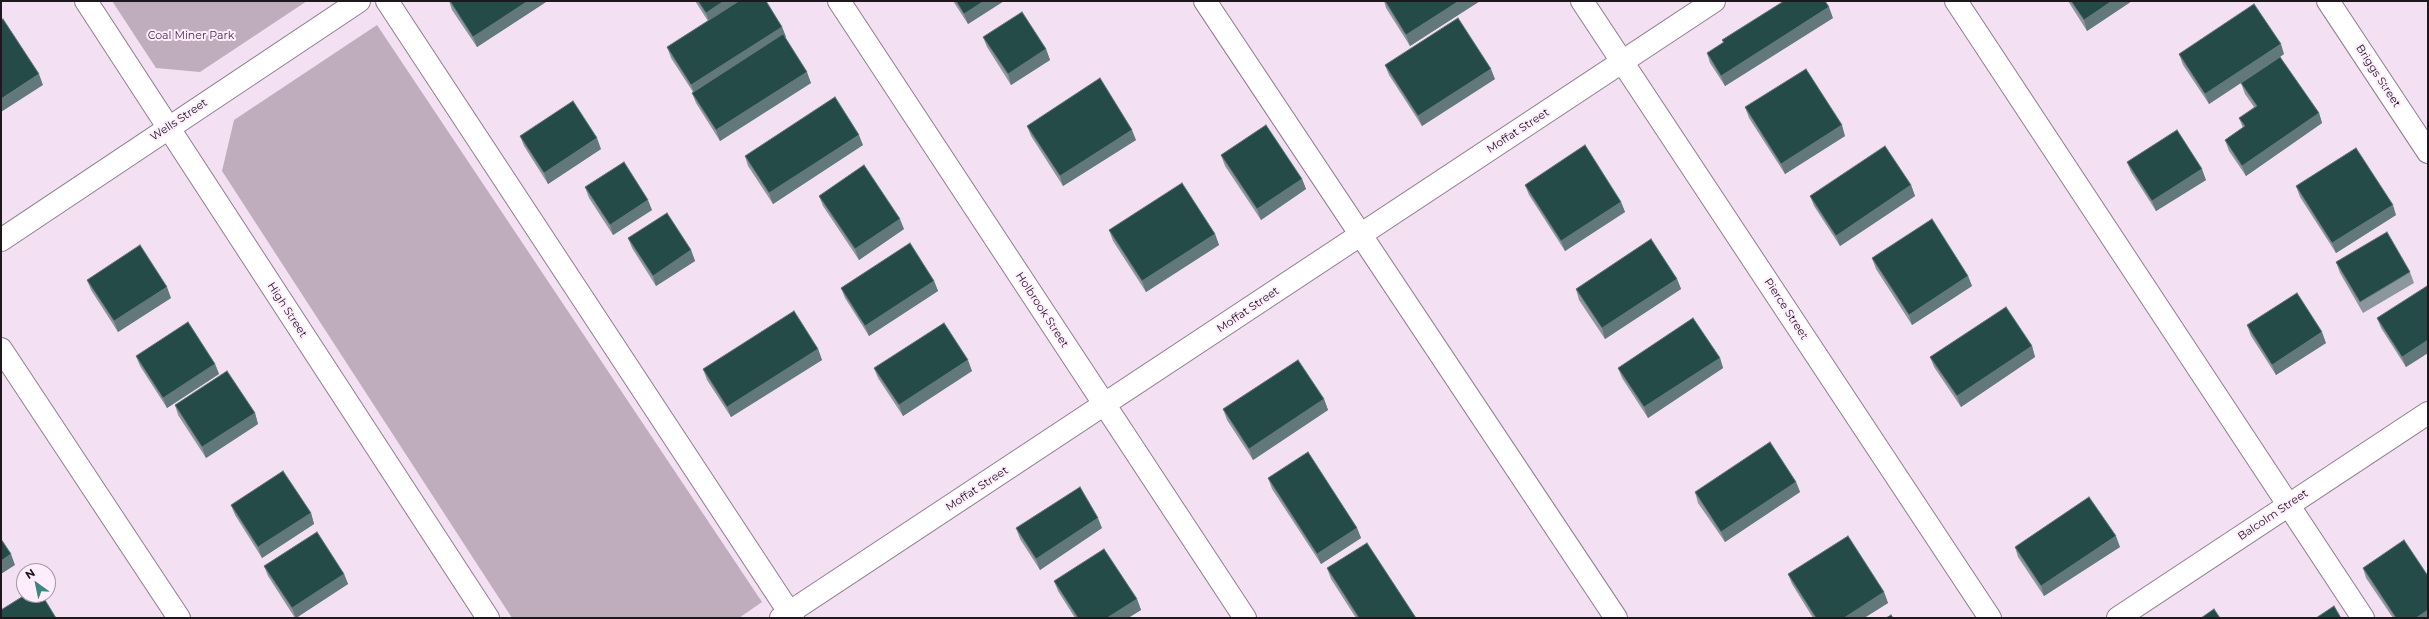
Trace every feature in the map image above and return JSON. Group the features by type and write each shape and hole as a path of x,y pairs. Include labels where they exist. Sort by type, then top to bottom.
{"street":[{"name":"High Street","path":"86,1 488,618"},
{"name":"Wells Street","path":"1,240 168,127 359,1"},
{"path":"387,1 788,616"},
{"name":"Holbrook Street","path":"840,1 1245,618"},
{"path":"1205,1 1616,618"},
{"name":"Pierce Street","path":"1582,1 1990,618"},
{"name":"Moffat Street","path":"788,616 1714,1"},
{"path":"1956,1 2363,618"},
{"name":"Briggs Street","path":"2328,1 2428,152"},
{"path":"1,349 179,618"},
{"name":"Balcolm Street","path":"2118,618 2428,413"}],"green space":[{"name":"Coal Miner Park","path":"112,1 307,1 200,72 156,68"},
{"path":"377,25 762,602 739,618 512,618 222,171 234,120"}],"building":[{"path":"450,1 528,1 473,37"},
{"path":"698,1 724,1 706,13"},
{"path":"739,1 766,1 782,27 691,85 667,47"},
{"path":"956,1 984,1 964,14"},
{"path":"1385,1 1459,1 1406,35"},
{"path":"1784,1 1825,1 1829,7 1721,76 1707,53 1724,42 1722,40"},
{"path":"2071,1 2112,1 2084,20"},
{"path":"2254,4 2281,44 2205,94 2179,54"},
{"path":"1022,12 1046,49 1008,74 983,37"},
{"path":"1458,18 1491,69 1418,116 1385,65"},
{"path":"3,19 39,74 1,99 1,20"},
{"path":"783,34 807,72 716,130 692,93"},
{"path":"2280,57 2319,113 2242,166 2225,140 2245,126 2239,118 2257,106 2241,83"},
{"path":"1806,69 1842,125 1781,164 1745,107"},
{"path":"1100,78 1132,130 1060,176 1027,126"},
{"path":"835,97 859,135 769,193 745,156"},
{"path":"573,101 597,138 544,173 520,136"},
{"path":"1266,125 1302,179 1257,209 1221,155"},
{"path":"2177,130 2202,169 2152,201 2127,162"},
{"path":"1585,145 1621,202 1561,241 1525,185"},
{"path":"1885,146 1911,185 1836,236 1810,196"},
{"path":"2356,148 2393,205 2332,243 2296,186"},
{"path":"624,162 648,200 610,225 585,187"},
{"path":"864,165 900,219 855,249 819,196"},
{"path":"1182,183 1215,234 1142,281 1109,230"},
{"path":"667,213 691,250 653,276 628,238"},
{"path":"1932,219 1968,276 1909,315 1872,258"},
{"path":"2387,232 2410,272 2360,302 2336,262"},
{"path":"1651,239 1677,279 1602,328 1576,289"},
{"path":"910,243 934,281 865,326 841,288"},
{"path":"140,245 167,287 114,321 87,280"},
{"path":"2427,286 2428,340 2402,357 2377,318"},
{"path":"2297,293 2322,332 2272,365 2247,325"},
{"path":"2006,307 2032,346 1957,396 1930,357"},
{"path":"794,311 818,349 727,407 703,369"},
{"path":"1693,318 1720,358 1644,407 1618,368"},
{"path":"188,322 215,364 163,398 136,356"},
{"path":"944,323 968,360 899,405 874,368"},
{"path":"1298,360 1324,399 1249,449 1223,409"},
{"path":"227,371 255,413 202,447 175,405"},
{"path":"1770,442 1796,482 1721,532 1695,492"},
{"path":"1308,452 1357,528 1317,554 1268,478"},
{"path":"283,471 311,513 258,547 231,505"},
{"path":"1080,487 1098,518 1036,559 1016,528"},
{"path":"2089,497 2116,536 2041,586 2015,547"},
{"path":"317,532 344,574 292,608 264,566"},
{"path":"1848,536 1884,592 1844,618 1816,618 1788,574"},
{"path":"1,539 11,554 1,561"},
{"path":"2404,540 2428,576 2428,610 2416,618 2396,618 2363,568"},
{"path":"1367,543 1416,618 1359,618 1327,568"},
{"path":"1104,549 1137,599 1107,618 1078,618 1054,581"},
{"path":"16,601 16,603 47,603 56,618 1,618 1,610"},
{"path":"2334,606 2341,618 2316,618"},
{"path":"2214,609 2220,618 2201,618"},
{"path":"1891,615 1893,618 1886,618"}]}
